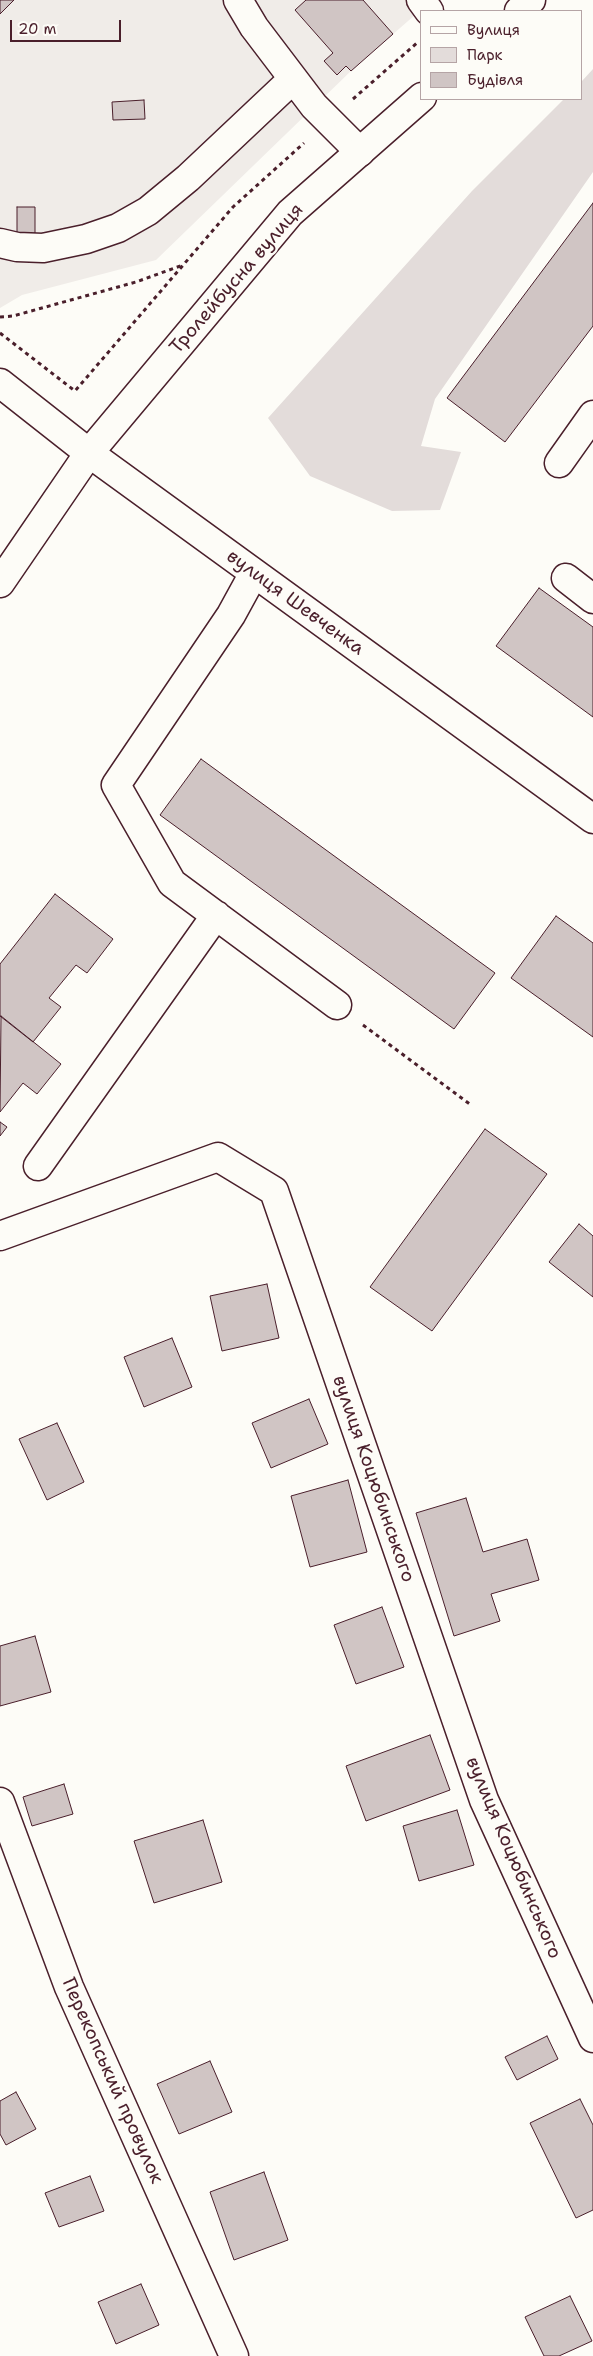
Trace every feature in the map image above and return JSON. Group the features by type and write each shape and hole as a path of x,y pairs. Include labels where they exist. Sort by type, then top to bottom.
{"street":[{"path":"238,0 254,27 314,106 360,152"},
{"path":"519,10 531,0"},
{"path":"0,243 18,247 44,248 86,239 126,224 148,211 188,178 293,78"},
{"name":"Тролейбусна вулиця","path":"0,583 89,454 290,213 420,99"},
{"name":"вулиця Шевченка","path":"0,383 89,454 593,820"},
{"path":"559,463 593,415"},
{"path":"254,573 231,615 116,785 172,883 337,1005"},
{"path":"566,578 593,599"},
{"path":"38,1166 216,915"},
{"name":"вулиця Коцюбинського","path":"0,1236 218,1157 274,1191 484,1800 593,2038"},
{"name":"Перекопський провулок","path":"0,1802 69,1986 234,2356"}],"path":[{"path":"0,333 75,391 233,207 420,40"},
{"path":"0,317 13,316 136,282 183,265"},
{"path":"337,1005 471,1105"}],"shaded area":[{"path":"0,0 432,0 351,71 156,260 22,295 0,308"}],"green space":[{"path":"593,69 593,172 435,399 421,446 461,452 440,510 392,511 310,476 268,418 472,191 563,100 583,100 583,80"}],"building":[{"path":"0,0 14,0 0,14"},
{"path":"306,0 363,0 393,34 351,71 346,66 337,75 324,61 333,53 295,10"},
{"path":"144,100 145,119 113,120 112,102"},
{"path":"593,203 593,326 505,442 447,398"},
{"path":"17,207 35,207 35,238 17,238"},
{"path":"539,588 593,627 593,717 496,646"},
{"path":"201,759 495,973 454,1029 160,815"},
{"path":"55,894 113,939 87,973 76,965 49,998 61,1007 33,1042 0,1016 0,964"},
{"path":"556,916 593,943 593,1037 511,978"},
{"path":"1,1016 61,1064 37,1094 23,1083 0,1112"},
{"path":"0,1122 7,1127 0,1136"},
{"path":"485,1129 547,1174 432,1331 370,1287"},
{"path":"579,1224 593,1236 593,1297 549,1262"},
{"path":"267,1284 279,1338 222,1351 210,1296"},
{"path":"172,1338 192,1387 144,1407 124,1357"},
{"path":"309,1399 328,1444 271,1468 252,1423"},
{"path":"57,1423 84,1482 47,1500 19,1439"},
{"path":"348,1480 367,1552 310,1567 291,1496"},
{"path":"466,1498 483,1552 527,1539 539,1580 491,1594 500,1621 454,1636 416,1513"},
{"path":"382,1607 404,1667 356,1684 334,1625"},
{"path":"35,1636 51,1692 0,1706 0,1646"},
{"path":"430,1735 450,1790 366,1821 346,1766"},
{"path":"64,1784 73,1814 32,1826 23,1797"},
{"path":"457,1810 474,1865 419,1881 403,1826"},
{"path":"203,1820 222,1882 154,1903 134,1841"},
{"path":"547,2036 558,2059 517,2080 505,2057"},
{"path":"210,2061 232,2112 179,2134 157,2084"},
{"path":"16,2092 36,2129 6,2145 0,2134 0,2101"},
{"path":"580,2099 593,2125 593,2210 576,2218 530,2123"},
{"path":"264,2172 288,2240 234,2260 210,2192"},
{"path":"90,2176 104,2211 59,2227 45,2193"},
{"path":"141,2284 159,2325 116,2344 98,2302"},
{"path":"570,2296 592,2341 559,2356 544,2356 525,2317"}]}
